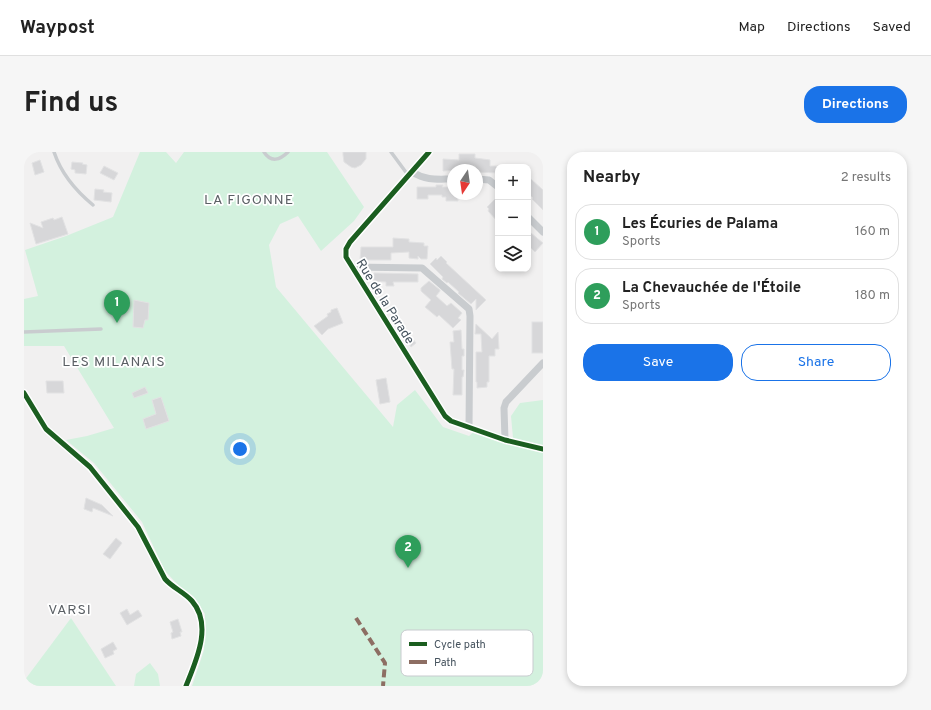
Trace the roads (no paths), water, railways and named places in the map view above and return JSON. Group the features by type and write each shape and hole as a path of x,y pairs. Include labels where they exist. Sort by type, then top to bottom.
{"street":[{"name":"Rue de la Parade","path":"429,152 350,242 346,249 346,257 445,416 451,421 505,440 543,449"},
{"path":"410,174 420,178 447,179"},
{"path":"483,180 489,180 495,185"},
{"path":"531,220 543,232"},
{"path":"352,267 422,268 468,309 470,316 469,427"},
{"path":"505,440 504,408 506,402 543,363"},
{"path":"24,393 46,429 90,467 138,527 165,579 192,601 199,611 202,619 202,631 196,662 186,686"}],"lane":[{"path":"54,152 63,173 93,205"},
{"path":"264,152 267,157 276,160 282,158 288,152"},
{"path":"391,152 410,174"},
{"path":"24,332 101,329"}],"place":[{"name":"Les Écuries de Palama","path":"117,323"},
{"name":"La Chevauchée de l'Étoile","path":"408,568"}],"district":[{"name":"LA FIGONNE","path":"249,199"},
{"name":"LES MILANAIS","path":"114,361"},
{"name":"VARSI","path":"70,609"}]}
